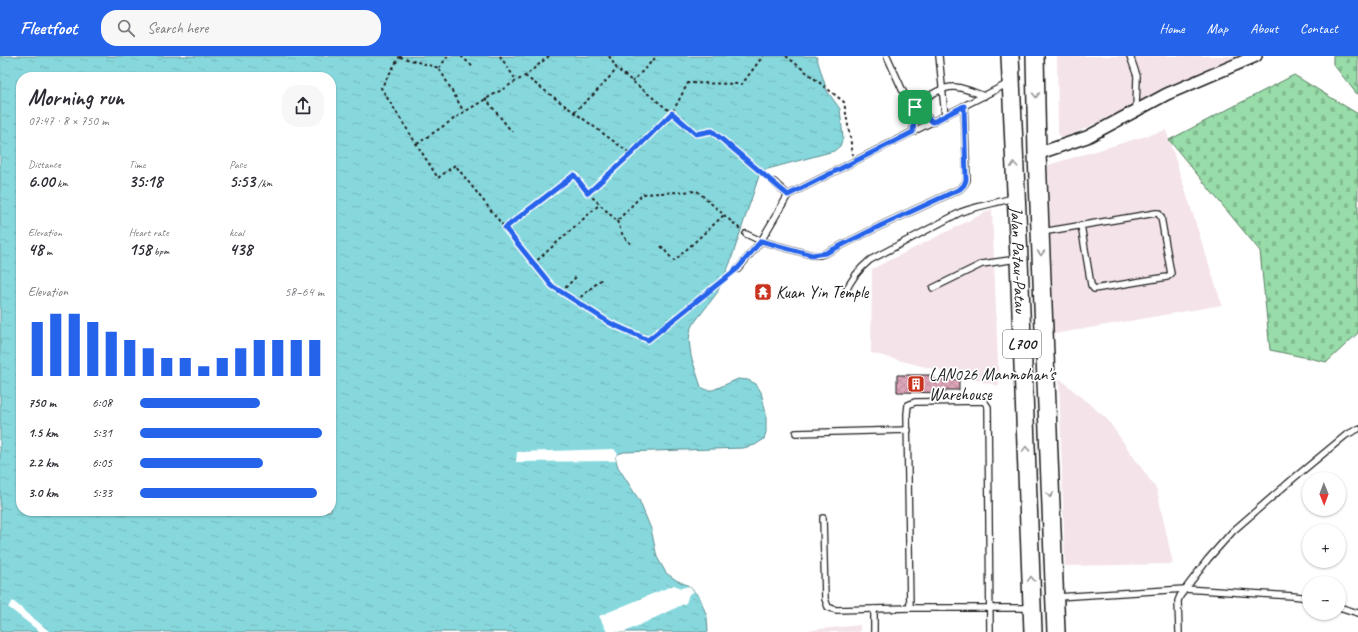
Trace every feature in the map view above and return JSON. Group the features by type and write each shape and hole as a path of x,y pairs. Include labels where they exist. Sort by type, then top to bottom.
{"main road":[{"name":"Jalan Patau-Patau","path":"1010,56 1033,632"},
{"name":"Jalan Patau-Patau","path":"1035,56 1037,154 1056,632"}],"street":[{"path":"1037,154 1088,137 1167,94 1256,56"}],"lane":[{"path":"887,56 903,94 915,107 933,122"},
{"path":"939,56 945,116"},
{"path":"1130,56 1137,76 1136,110"},
{"path":"738,268 761,241 788,195 1010,83"},
{"path":"913,132 915,107 922,100 942,89 954,87 984,96"},
{"path":"746,234 761,241 812,255 826,253 960,189 966,180 964,106"},
{"path":"774,182 788,195"},
{"path":"845,293 851,279 860,268 870,260 961,212 1016,197"},
{"path":"1040,232 1081,225 1158,213 1161,217 1171,274 1167,277 1094,288 1091,285 1081,225"},
{"path":"933,288 982,264 1019,259"},
{"path":"910,608 908,405 914,402 984,401 988,407 990,632"},
{"path":"1179,632 1178,602 1208,559 1233,531 1346,435 1358,429"},
{"path":"796,433 908,430"},
{"path":"823,518 825,599 828,607 836,610 910,608 1032,608"},
{"path":"1055,597 1185,590 1302,597"},
{"path":"874,609 874,632"},
{"path":"1346,609 1358,613"}],"path":[{"path":"464,112 439,68 400,56 381,88 438,178 455,165 552,286 610,323 648,340 738,268"},
{"path":"439,68 448,56"},
{"path":"461,56 474,68"},
{"path":"500,56 516,80"},
{"path":"417,144 485,98 525,76 548,56"},
{"path":"609,56 617,69 696,134 712,131 774,182"},
{"path":"632,82 657,56"},
{"path":"588,193 631,154 672,113 688,83 742,84 763,56"},
{"path":"786,56 844,102 854,162"},
{"path":"574,112 594,94 617,69"},
{"path":"525,76 631,154"},
{"path":"485,98 512,132"},
{"path":"505,228 574,175 588,193 617,221 623,236 632,245"},
{"path":"617,221 642,194 697,191 746,234"},
{"path":"533,264 600,204"},
{"path":"661,246 674,261 724,215"},
{"path":"561,292 577,276"},
{"path":"576,301 603,278"}],"shaded area":[{"path":"1057,56 1237,56 1069,136 1061,138 1058,133"},
{"path":"1166,130 1222,305 1054,334 1048,165"},
{"path":"992,209 999,386 871,353 872,269"},
{"path":"1059,378 1107,419 1157,490 1173,564 1065,566"},
{"path":"860,625 860,632 792,632"}],"green space":[{"path":"1333,56 1358,56 1358,94 1333,64"},
{"path":"1294,75 1358,114 1358,333 1327,362 1270,350 1260,251 1169,140"}],"water":[{"path":"0,56 816,56 827,91 840,109 843,138 840,146 834,151 764,170 759,176 730,263 717,293 691,327 689,340 691,356 701,387 707,390 713,390 738,379 748,380 756,384 761,392 766,414 766,432 764,439 755,445 743,448 624,452 615,457 618,467 639,500 651,529 657,557 666,573 689,586 700,598 707,617 708,632 0,632"}],"pier":[{"path":"614,449 618,454 615,457 616,461 516,462 517,452"},
{"path":"674,585 681,588 689,586 694,592 689,594 686,603 625,632 607,632 599,616"},
{"path":"13,601 50,632 40,632 8,607"}],"building":[{"name":"LAN026 Manmohan's Warehouse","path":"897,375 934,375 934,380 959,379 959,390 945,390 945,393 897,392"}],"place":[{"name":"Kuan Yin Temple","path":"763,292"},
{"name":"LAN026 Manmohan's Warehouse","path":"916,384"}],"route":[{"path":"964,106 966,180 960,189 826,253 812,255 761,241 738,268 648,340 610,323 552,286 505,228 574,175 588,193 631,154 672,113 696,134 712,131 788,195 913,132 915,107 933,122 964,106"}]}
